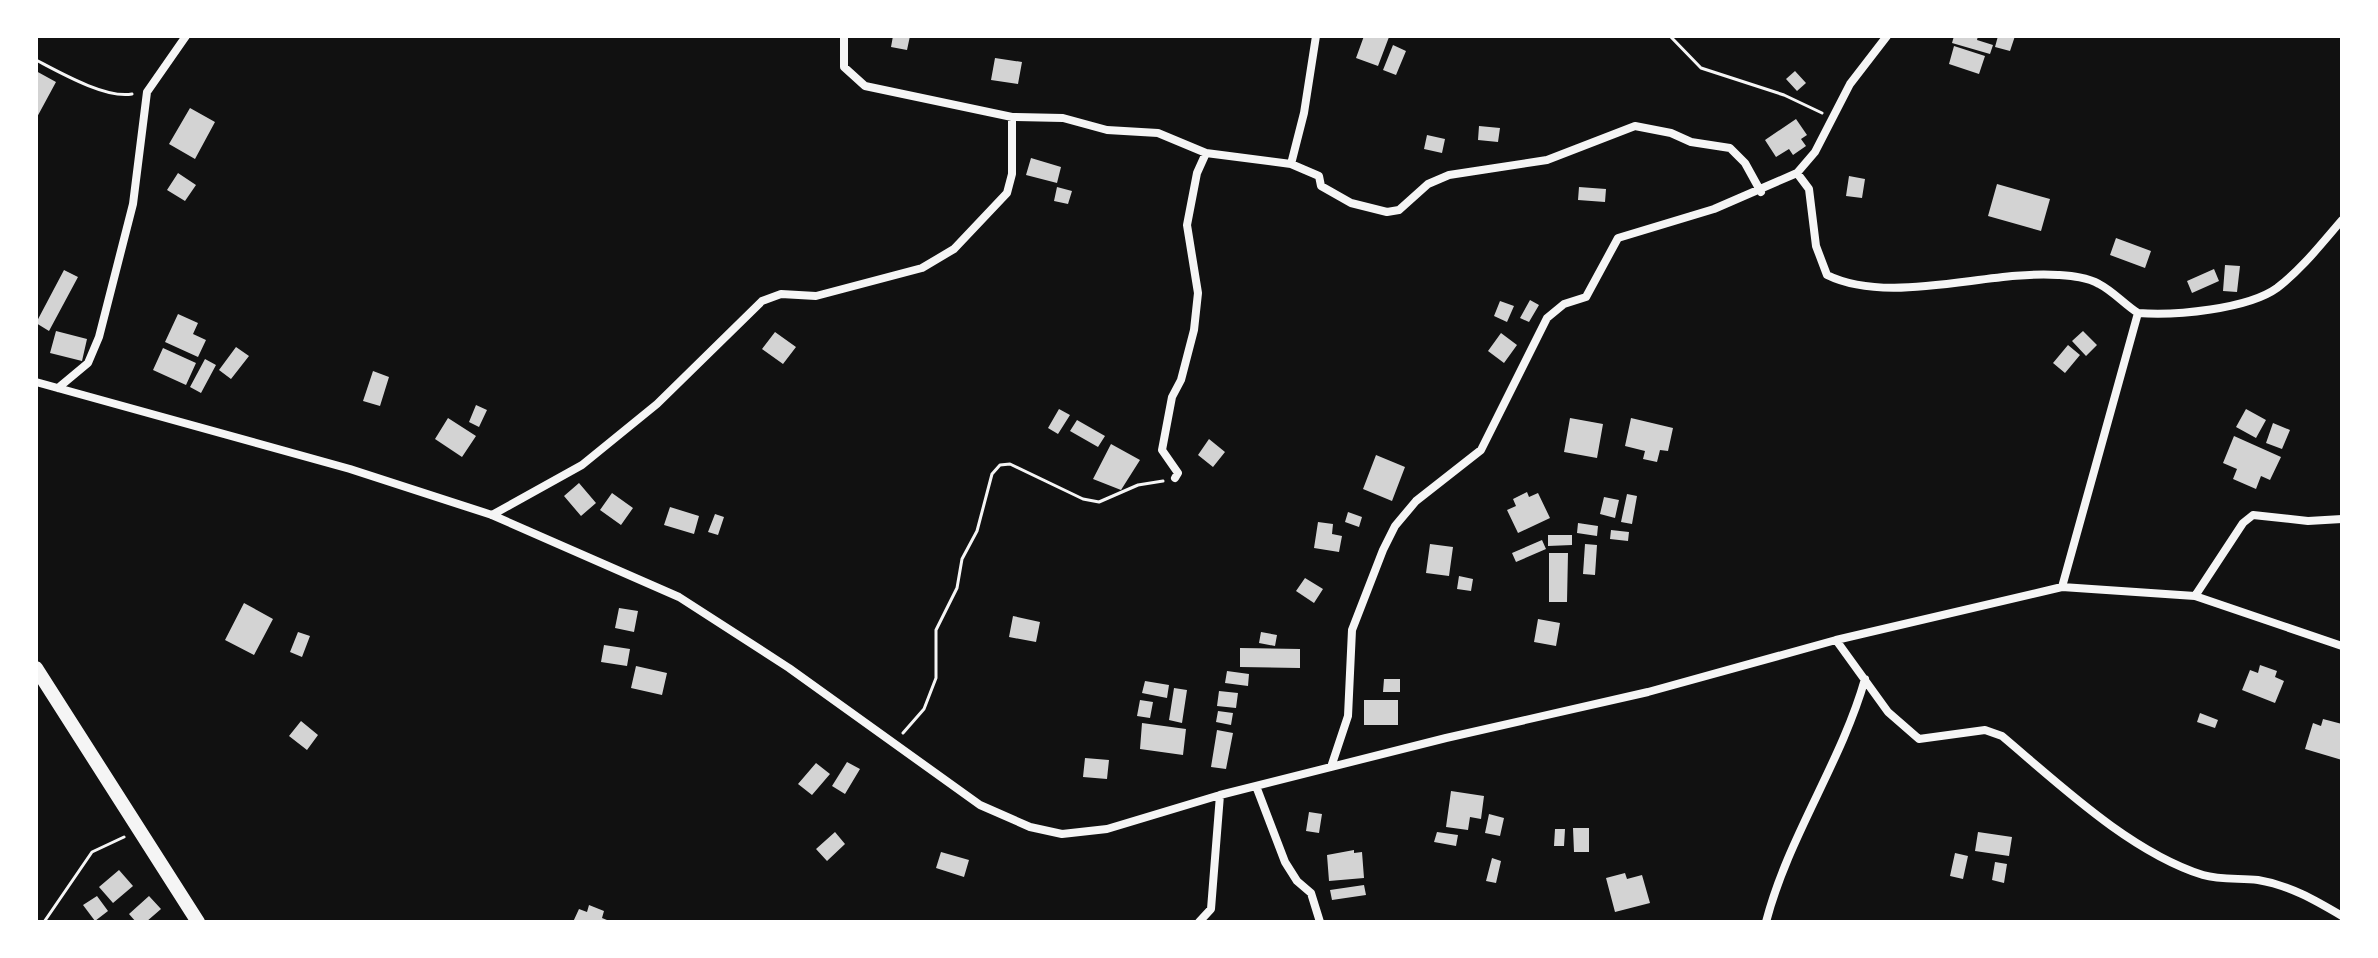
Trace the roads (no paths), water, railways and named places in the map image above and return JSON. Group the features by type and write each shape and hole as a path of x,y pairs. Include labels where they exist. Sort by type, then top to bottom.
{"street":[{"path":"58,388 88,363 99,337 133,204 147,92 186,36"},
{"path":"844,36 844,67 865,86 1012,117 1063,118 1107,130 1158,133 1206,153 1291,164 1319,176 1321,186 1342,199 1387,212 1399,210 1428,184 1449,175 1547,160 1635,126 1671,133 1691,142 1730,148 1745,163 1761,192"},
{"path":"1291,164 1304,113 1316,36"},
{"path":"1331,767 1348,716 1352,630 1383,550 1395,526 1416,501 1481,450 1547,318 1564,304 1586,297 1618,238 1761,192 1797,173 1815,152 1850,84 1887,36"},
{"path":"492,515 582,465 657,404 762,301 781,294 816,296 922,268 954,249 1007,193 1012,174 1012,117"},
{"path":"1175,478 1178,473 1162,450 1163,435 1194,330 1198,293 1187,225 1193,185 1206,153"},
{"path":"1797,173 1809,189 1816,246 1827,275 1844,283 1905,286 2026,273 2075,276 2099,284 2138,313 2184,312 2239,303 2274,290 2295,273 2342,220"},
{"path":"2062,587 2138,313"},
{"path":"36,382 350,469 492,515 679,597 895,742 980,805 1030,827 1062,834 1107,829 1220,795 1648,692 1836,640 2062,587 2195,596 2342,646"},
{"path":"2195,596 2243,523 2253,515 2308,521 2342,519"},
{"path":"1836,640 1888,712 1919,739 1985,730 2002,736 2111,827 2161,854 2204,875 2261,881 2303,893 2342,916"},
{"path":"36,668 142,829 198,922"},
{"path":"1766,922 1811,803 1853,723 1865,679"},
{"path":"1256,786 1285,862 1311,893 1320,922"},
{"path":"1199,922 1211,909 1220,795"}]}
